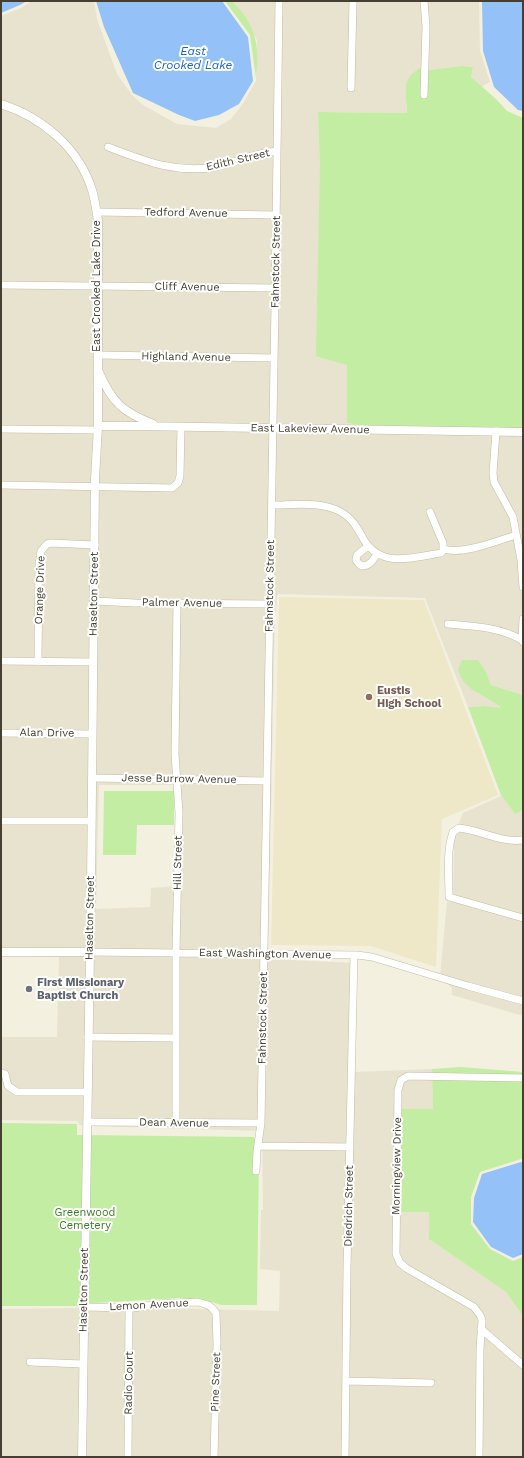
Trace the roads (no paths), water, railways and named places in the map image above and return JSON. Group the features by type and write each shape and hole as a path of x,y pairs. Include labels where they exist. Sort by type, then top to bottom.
{"street":[{"name":"Fahnstock Street","path":"256,1171 261,1123 279,1"},
{"path":"351,88 353,1"},
{"path":"424,1 426,27 424,95"},
{"name":"East Crooked Lake Drive","path":"1,104 30,116 62,141 78,161 92,190 97,212 98,237 98,428"},
{"name":"Edith Street","path":"108,147 171,168 214,167 228,164 256,154 277,151"},
{"name":"Tedford Avenue","path":"97,212 276,215"},
{"name":"Cliff Avenue","path":"1,285 275,288"},
{"name":"Highland Avenue","path":"97,355 274,358"},
{"name":"East Crooked Lake Drive","path":"97,368 109,392 121,407 135,417 158,426"},
{"name":"East Lakeview Avenue","path":"1,429 158,426 523,432"},
{"path":"1,485 168,489 176,486 180,476 181,427"},
{"name":"Haselton Street","path":"82,1457 95,487 98,428"},
{"path":"496,431 493,473 494,482 513,517 521,560 523,587"},
{"path":"272,505 318,505 342,512 352,520 368,546 377,554 391,559 401,559 441,552 444,549"},
{"path":"430,512 444,549"},
{"path":"444,549 454,552 516,535"},
{"name":"Orange Drive","path":"38,662 39,564 41,551 43,547 51,543 95,545"},
{"path":"368,546 358,555 356,560 359,564 362,566 368,565 377,554"},
{"name":"Palmer Avenue","path":"94,601 270,604"},
{"name":"Hill Street","path":"176,1123 178,813 176,780 177,603"},
{"path":"448,624 506,632 523,641 523,618"},
{"path":"1,661 93,662"},
{"name":"Alan Drive","path":"1,733 92,734"},
{"name":"Jesse Burrow Avenue","path":"92,778 266,781"},
{"path":"1,821 91,821"},
{"path":"523,840 499,839 463,828 456,829 453,832 450,845 449,886 449,897 523,918"},
{"name":"East Washington Avenue","path":"1,952 176,952 354,955 372,958 523,1001"},
{"name":"Diedrich Street","path":"345,1457 354,955"},
{"path":"88,1037 176,1038"},
{"path":"1,1073 5,1074 8,1086 17,1092 87,1092"},
{"name":"Morningview Drive","path":"481,1329 480,1315 474,1307 406,1268 398,1260 396,1248 398,1090 401,1080 408,1076 523,1078"},
{"name":"Dean Avenue","path":"87,1122 261,1123"},
{"path":"258,1146 350,1147"},
{"name":"Lemon Avenue","path":"84,1307 129,1308 183,1302 202,1303 212,1308"},
{"name":"Radio Court","path":"128,1457 129,1308"},
{"name":"Pine Street","path":"212,1308 216,1313 217,1342 214,1457"},
{"path":"481,1329 523,1365"},
{"path":"479,1457 481,1329"},
{"path":"30,1362 83,1364"},
{"path":"346,1381 432,1383"}],"water":[{"path":"1,1 27,1 1,13"},
{"name":"East Crooked Lake","path":"96,1 222,1 248,37 253,81 239,104 219,115 195,121 133,93 104,27"},
{"path":"482,1 523,1 523,111 518,110 494,87 483,51"},
{"path":"521,1162 523,1163 523,1254 513,1258 491,1247 473,1222 474,1198 482,1174"}],"place":[{"name":"Eustis High School","path":"369,697"},
{"name":"First Missionary Baptist Church","path":"29,989"}],"park label":[{"name":"Greenwood Cemetery","path":"85,1219"}]}
